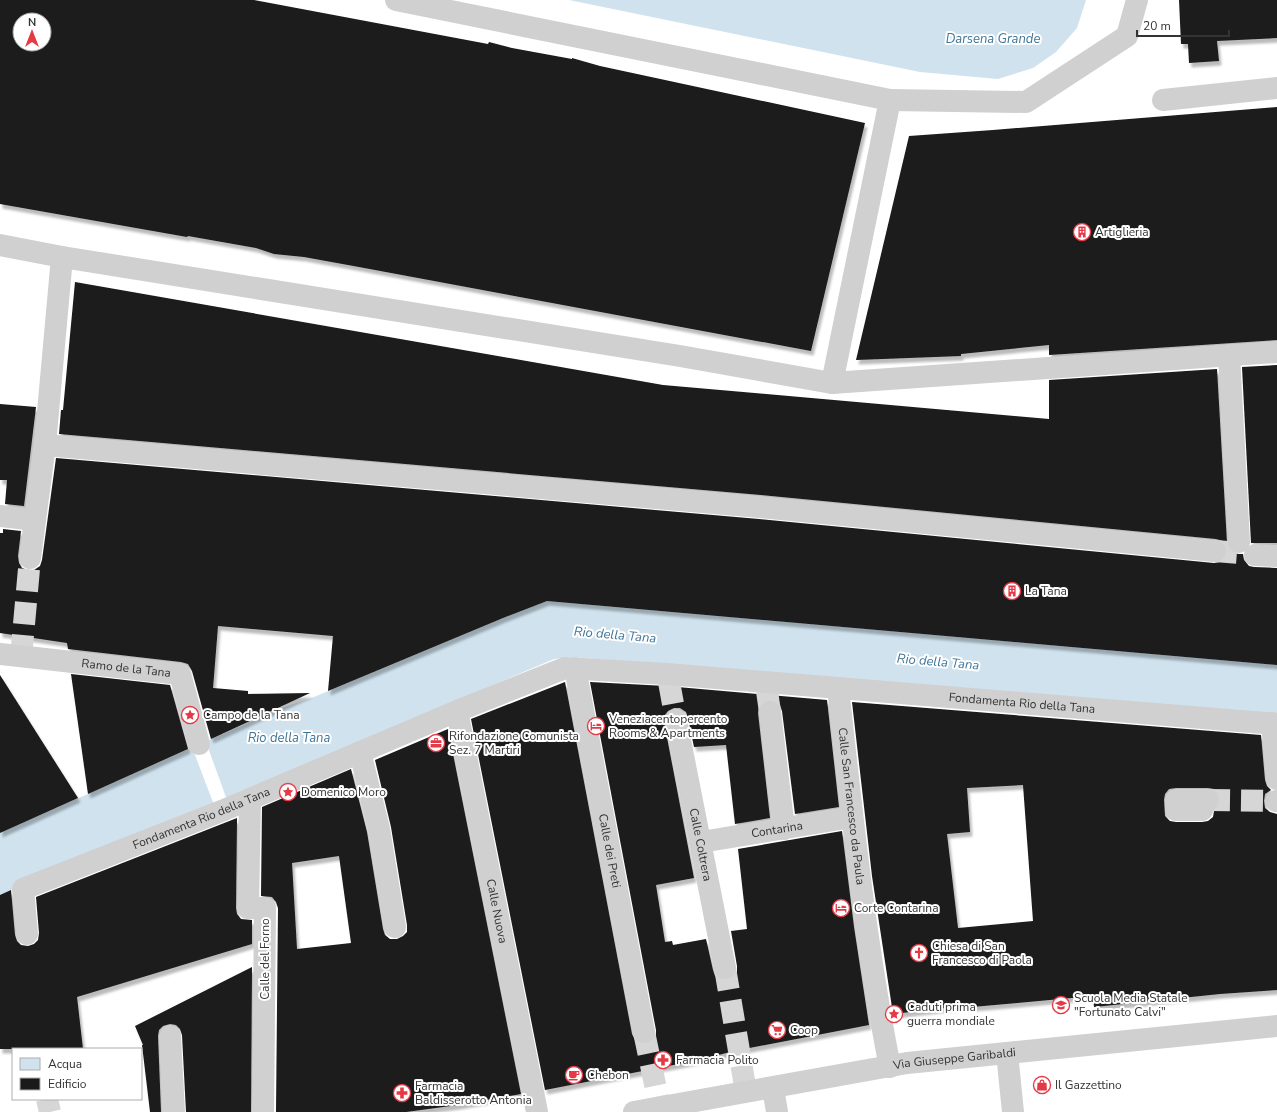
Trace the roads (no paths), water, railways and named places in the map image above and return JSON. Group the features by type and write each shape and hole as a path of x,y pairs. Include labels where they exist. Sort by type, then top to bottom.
{"street":[{"path":"396,0 890,100 1026,102 1127,36 1136,0"},
{"path":"1163,100 1277,88"},
{"path":"832,383 890,100"},
{"path":"0,245 62,257 672,355 832,383 1277,352"},
{"path":"30,558 45,445 62,257"},
{"path":"1229,356 1247,548 1277,556"},
{"path":"45,445 760,507 1215,551"},
{"path":"0,516 35,520"},
{"name":"Ramo de la Tana","path":"0,654 180,674 199,744"},
{"name":"Fondamenta Rio della Tana","path":"27,925 23,889 361,756 457,711 565,668 668,678 768,695 838,688 1275,724"},
{"name":"Calle dei Preti","path":"575,668 644,1032"},
{"name":"Calle San Francesco da Paula","path":"838,688 852,817 880,1015 890,1066"},
{"path":"768,695 784,829"},
{"name":"Calle Nuova","path":"457,711 537,1112"},
{"name":"Calle Coltrera","path":"676,720 725,968"},
{"path":"1275,724 1277,779"},
{"path":"361,756 379,829 395,927"},
{"name":"Calle del Forno","path":"250,799 248,908 265,908 263,1112"},
{"name":"Contarina","path":"701,842 852,817"},
{"name":"Via Giuseppe Garibaldi","path":"634,1112 722,1104 773,1088 890,1066 1277,1026"},
{"path":"170,1036 174,1112"},
{"path":"1006,1053 1013,1112"},
{"path":"773,1088 777,1112"}],"water":[{"name":"Darsena Grande","path":"569,0 1086,0 1077,28 1056,52 1033,68 998,79 920,72"},
{"name":"Rio della Tana","path":"547,601 1277,665 1277,715 584,658 569,657 554,659 0,895 0,833 279,709 314,697"}],"tunnel":[{"path":"1215,551 1240,553 1239,542"},
{"path":"21,657 30,558"},
{"path":"669,682 676,720"},
{"path":"767,691 770,712"},
{"path":"1208,800 1276,801"},
{"path":"725,968 746,1092"},
{"path":"644,1032 660,1108"},
{"path":"47,1100 50,1112"}],"place":[{"name":"Artiglieria","path":"1082,232"},
{"name":"La Tana","path":"1012,591"},
{"name":"Campo de la Tana","path":"190,715"},
{"name":"Veneziacentopercento Rooms & Apartments","path":"596,726"},
{"name":"Rifondazione Comunista Sez. 7 Martiri","path":"436,743"},
{"name":"Domenico Moro","path":"288,792"},
{"name":"Corte Contarina","path":"841,908"},
{"name":"Chiesa di San Francesco di Paola","path":"919,953"},
{"name":"Scuola Media Statale \"Fortunato Calvi\"","path":"1061,1005"},
{"name":"Caduti prima guerra mondiale","path":"894,1014"},
{"name":"Coop","path":"777,1030"},
{"name":"Farmacia Polito","path":"663,1060"},
{"name":"Chebon","path":"574,1075"},
{"name":"Il Gazzettino","path":"1042,1085"},
{"name":"Farmacia Baldisserotto Antonia","path":"402,1093"}]}
